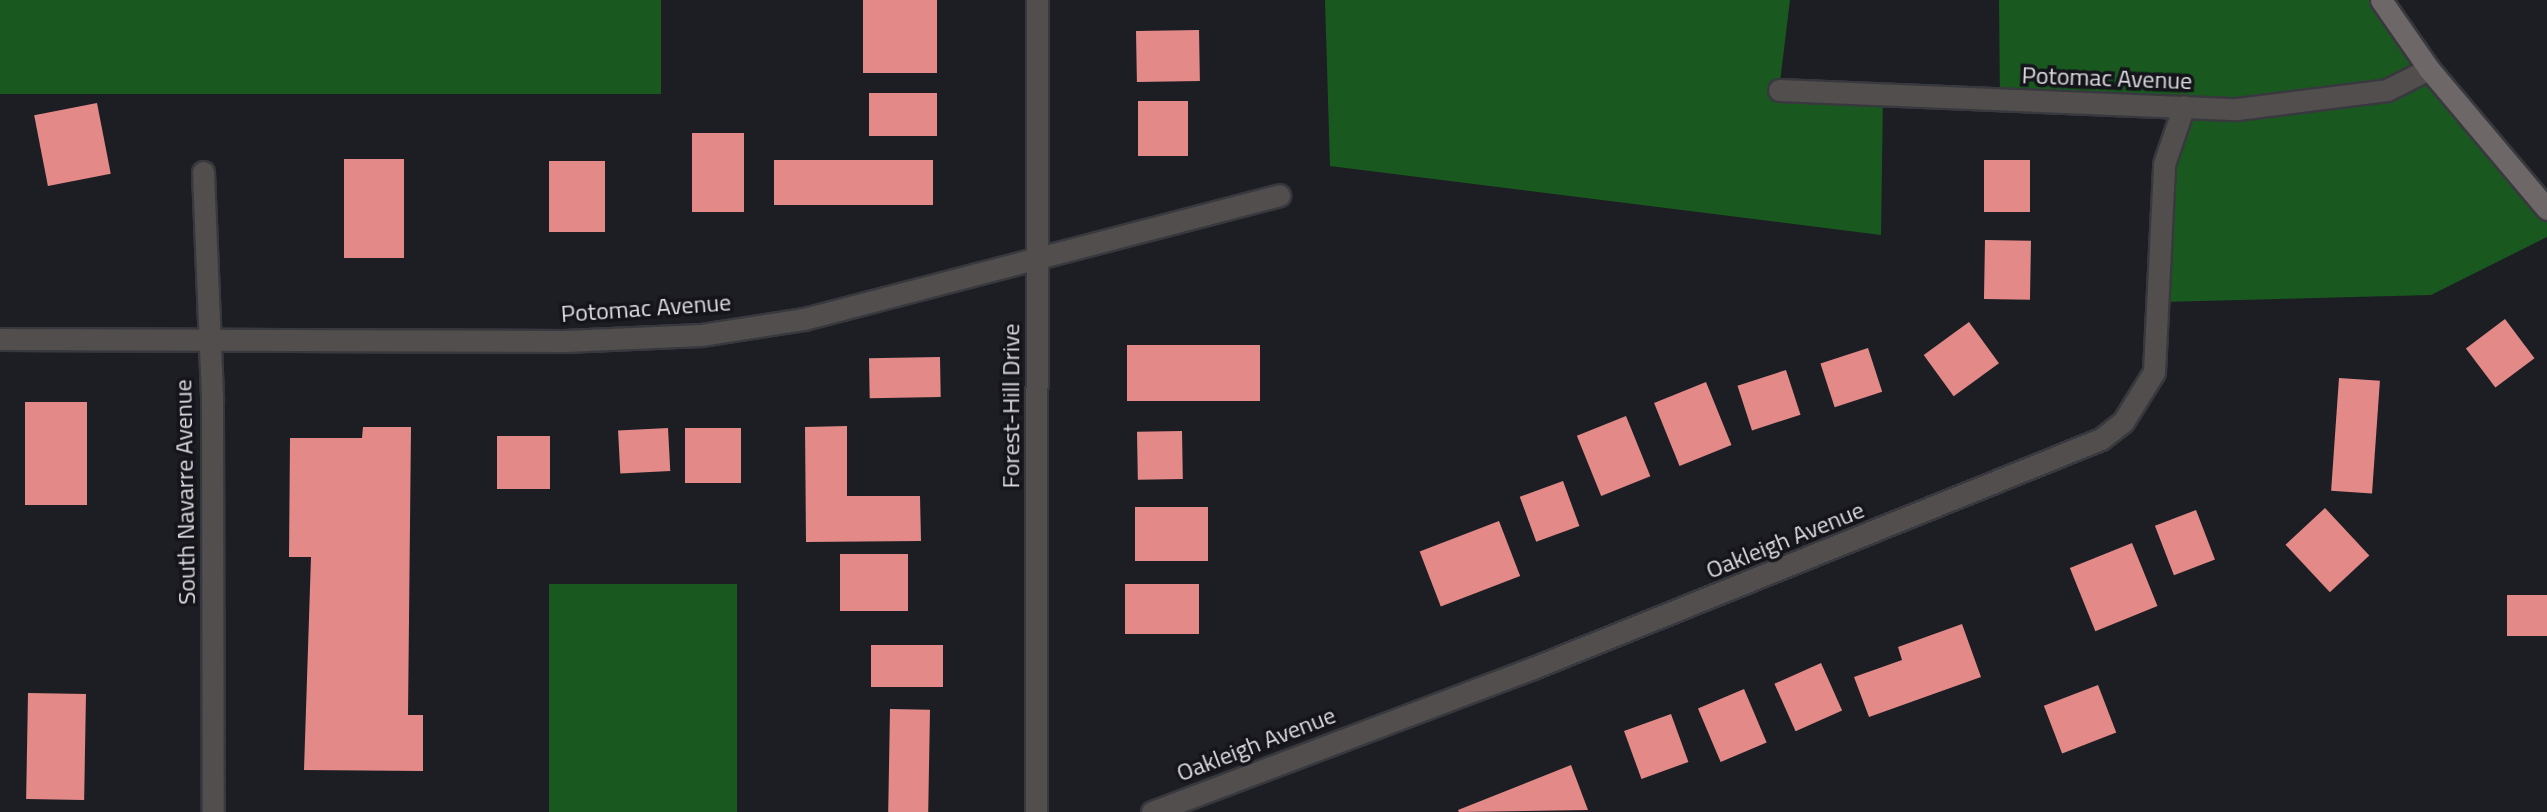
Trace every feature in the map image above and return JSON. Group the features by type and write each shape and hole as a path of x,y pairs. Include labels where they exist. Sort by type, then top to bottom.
{"street":[{"name":"Forest-Hill Drive","path":"1036,812 1037,0"},
{"path":"2381,0 2429,69 2547,209"},
{"name":"Potomac Avenue","path":"1779,90 2184,106 2321,102 2386,90 2429,69"},
{"name":"Oakleigh Avenue","path":"1152,812 1533,668 2101,439 2123,422 2154,372 2164,164 2184,106"},
{"name":"South Navarre Avenue","path":"203,172 214,812"},
{"name":"Potomac Avenue","path":"0,339 207,340 701,335 804,319 1279,195"}],"green space":[{"path":"0,0 661,0 661,94 0,94"},
{"path":"1325,0 1790,0 1779,90 1883,95 1881,235 1330,166"},
{"path":"1999,0 2381,0 2547,209 2547,237 2431,295 2162,302 2164,164 2184,106 2000,101"},
{"path":"549,584 737,584 737,812 549,812"}],"building":[{"path":"863,0 937,0 937,73 863,73"},
{"path":"1199,30 1200,81 1137,82 1136,31"},
{"path":"869,93 937,93 937,136 869,136"},
{"path":"1138,101 1188,101 1188,156 1138,156"},
{"path":"97,103 111,174 48,186 34,115"},
{"path":"692,133 744,133 744,212 692,212"},
{"path":"344,159 404,159 404,258 344,258"},
{"path":"774,160 933,160 933,205 774,205"},
{"path":"1984,160 2030,160 2030,212 1984,212"},
{"path":"549,161 605,161 605,232 549,232"},
{"path":"1985,240 2031,241 2030,300 1984,299"},
{"path":"2505,319 2534,358 2495,388 2466,348"},
{"path":"1969,322 1999,363 1954,396 1924,355"},
{"path":"1127,345 1260,345 1260,401 1127,401"},
{"path":"1868,348 1882,392 1835,407 1820,363"},
{"path":"940,357 941,397 870,398 869,358"},
{"path":"1786,370 1801,415 1752,430 1737,386"},
{"path":"2339,378 2380,381 2372,494 2331,491"},
{"path":"1706,382 1731,445 1680,466 1654,403"},
{"path":"25,402 87,402 87,505 25,505"},
{"path":"1626,416 1650,476 1601,496 1577,436"},
{"path":"847,426 847,496 920,496 921,541 806,542 805,427"},
{"path":"363,427 411,427 408,715 423,715 423,771 304,770 311,557 289,557 290,438 362,438"},
{"path":"668,428 670,471 620,474 618,431"},
{"path":"685,428 741,428 741,483 685,483"},
{"path":"1182,431 1183,479 1138,480 1137,432"},
{"path":"497,436 550,436 550,489 497,489"},
{"path":"1563,481 1579,526 1536,542 1520,497"},
{"path":"1135,507 1208,507 1208,561 1135,561"},
{"path":"2325,508 2369,556 2330,592 2286,545"},
{"path":"2196,510 2215,559 2174,575 2155,526"},
{"path":"1499,521 1520,576 1441,607 1420,551"},
{"path":"2132,543 2157,606 2095,631 2070,568"},
{"path":"840,554 908,554 908,611 840,611"},
{"path":"1125,584 1199,584 1199,634 1125,634"},
{"path":"2507,595 2547,595 2547,636 2507,636"},
{"path":"1962,624 1981,677 1869,717 1854,677 1902,660 1898,647"},
{"path":"871,645 943,645 943,687 871,687"},
{"path":"1821,663 1842,711 1796,731 1774,684"},
{"path":"2098,685 2116,733 2062,753 2044,706"},
{"path":"1744,689 1767,742 1721,762 1698,709"},
{"path":"28,693 86,694 84,800 26,799"},
{"path":"890,709 930,710 928,812 888,812"},
{"path":"1671,714 1688,762 1641,779 1624,731"},
{"path":"1571,765 1588,810 1458,810"}]}
